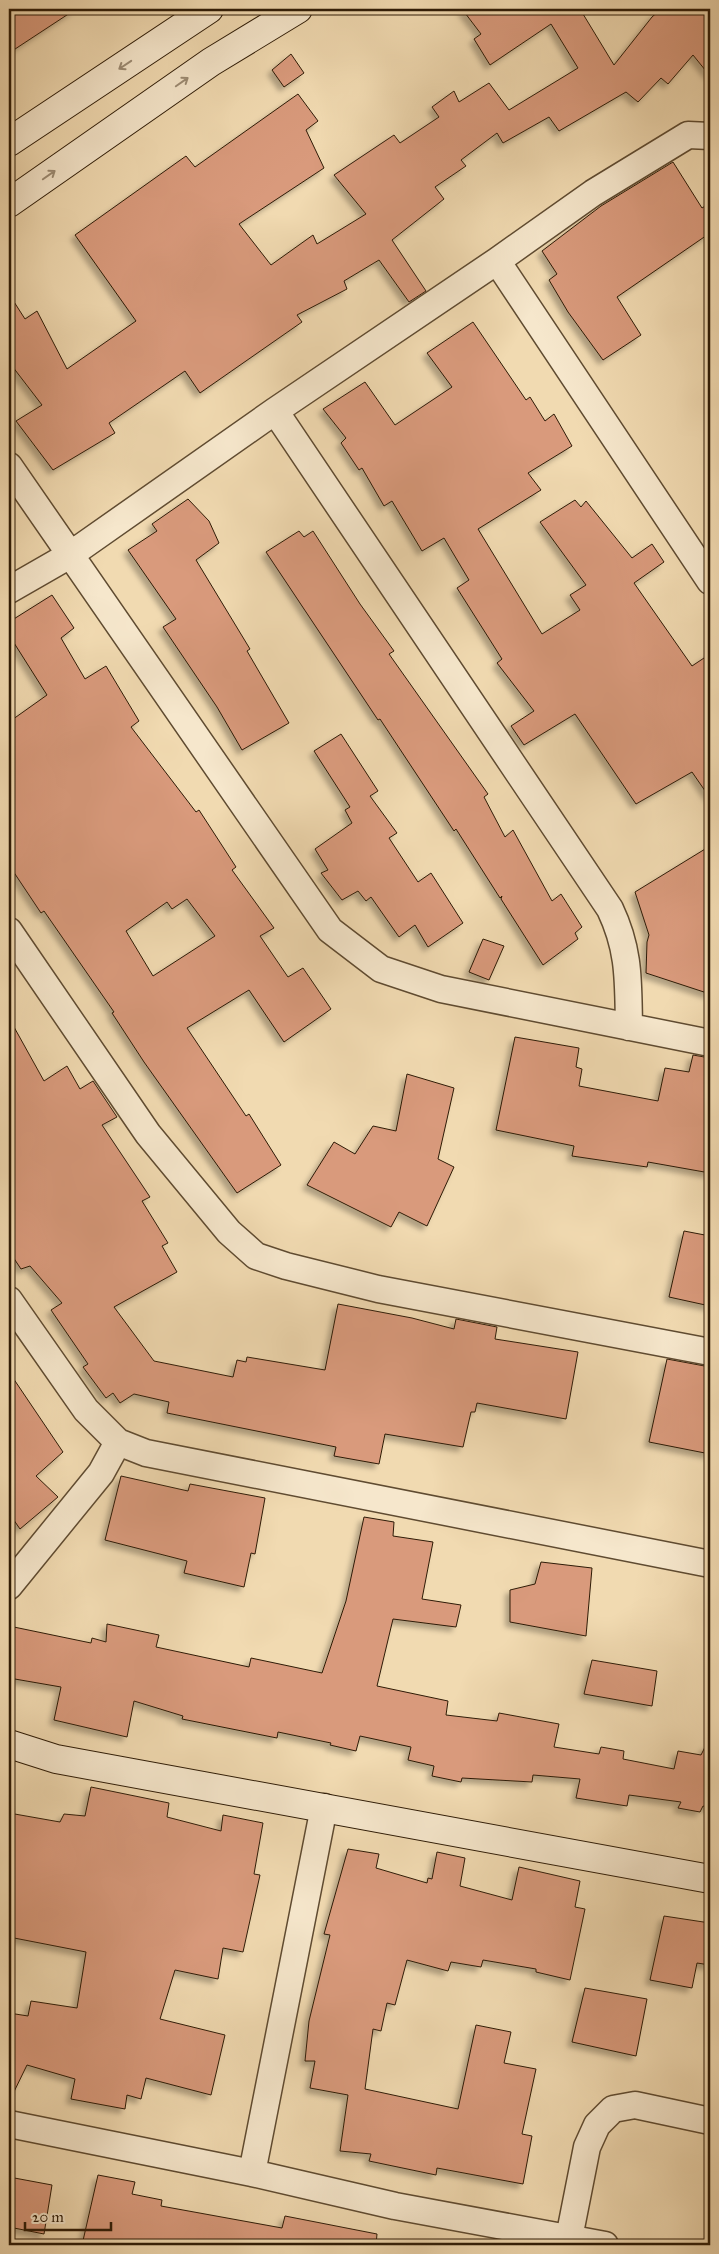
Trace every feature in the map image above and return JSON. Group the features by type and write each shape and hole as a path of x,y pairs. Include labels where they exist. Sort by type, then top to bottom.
{"street":[{"path":"9,142 210,9"},
{"path":"9,203 211,62 298,9"},
{"path":"9,590 70,556 275,411 497,261 593,193 688,135 710,136"},
{"path":"497,261 710,581"},
{"path":"275,411 610,909 621,932 627,962 629,1027"},
{"path":"9,466 330,930 381,969 441,989 710,1043"},
{"path":"9,931 148,1134 229,1232 256,1256 286,1266 378,1289 710,1352"},
{"path":"9,1300 86,1410 118,1442 146,1453 201,1466 710,1564"},
{"path":"9,1586 101,1473 118,1442"},
{"path":"9,1744 56,1758 710,1880"},
{"path":"252,2173 324,1807"},
{"path":"569,2238 588,2147 597,2125 613,2109 635,2105 710,2121"},
{"path":"9,2124 252,2173 395,2206 605,2245"}],"building":[{"path":"9,9 76,9 9,53"},
{"path":"462,9 580,9 614,65 652,17 661,9 710,9 710,76 693,55 668,84 661,78 638,102 626,92 559,131 549,117 503,143 497,133 461,160 466,166 435,187 444,199 392,240 426,291 409,302 379,260 344,281 347,289 297,315 302,322 200,393 185,371 109,423 115,433 53,470 16,421 42,405 9,362 9,294 25,319 37,311 67,369 136,321 75,235 186,156 195,167 298,94 318,121 306,130 324,168 239,224 271,265 313,235 317,244 366,214 334,175 394,135 400,143 439,117 432,107 454,91 459,102 489,83 509,110 578,68 551,24 490,65 474,39 481,34"},
{"path":"291,54 304,73 284,87 272,70"},
{"path":"673,162 702,208 710,203 710,233 617,297 641,335 603,360 568,312 549,280 557,274 542,251 601,206"},
{"path":"473,322 526,400 530,397 545,421 554,414 572,446 528,473 541,490 478,529 542,634 580,610 570,595 586,585 540,522 575,500 581,507 586,501 632,558 652,544 664,562 634,583 692,666 710,654 710,798 692,772 636,804 575,714 524,745 511,726 534,711 497,663 502,659 457,588 469,580 444,538 422,551 392,501 384,506 362,468 359,470 341,443 346,438 323,409 365,382 395,425 452,387 427,353"},
{"path":"188,499 209,521 219,543 196,560 250,649 247,651 289,723 242,750 217,707 163,627 176,619 128,550 157,531 152,524"},
{"path":"299,531 304,537 313,531 360,604 394,651 389,654 488,794 484,797 505,837 513,830 552,901 561,894 582,927 575,933 578,939 543,965 501,899 502,896 500,898 456,829 454,831 266,552"},
{"path":"52,595 74,628 61,638 85,679 106,666 139,721 131,727 196,812 199,810 236,867 232,870 274,928 260,936 288,977 303,968 331,1009 284,1042 249,990 187,1028 246,1116 249,1114 281,1165 237,1193 144,1062 112,1013 114,1012 44,911 41,913 9,865 9,722 47,695 9,635 9,622","holes":["187,899 215,936 153,976 126,931 167,902 172,909"]},
{"path":"341,734 378,791 370,796 397,833 389,838 418,882 431,873 463,923 428,947 415,925 399,937 371,897 366,901 358,891 342,900 321,873 328,870 315,849 352,823 345,810 350,807 314,751"},
{"path":"710,846 710,994 646,973 649,935 635,892"},
{"path":"483,939 504,946 489,980 469,972"},
{"path":"9,1018 44,1081 67,1066 80,1089 93,1081 117,1117 102,1125 150,1197 142,1201 168,1243 162,1246 177,1272 114,1307 154,1361 233,1377 237,1360 246,1362 247,1357 325,1370 338,1304 412,1318 454,1329 456,1319 497,1327 495,1339 578,1352 566,1419 477,1403 475,1412 471,1412 463,1447 385,1434 379,1464 334,1456 336,1447 167,1413 169,1402 134,1394 120,1403 113,1393 106,1398 83,1367 88,1364 51,1310 62,1303 30,1266 21,1269 9,1251"},
{"path":"515,1037 579,1048 576,1067 582,1069 579,1086 658,1101 665,1068 689,1072 693,1055 710,1058 710,1173 648,1162 647,1167 572,1156 574,1146 496,1130"},
{"path":"407,1074 454,1088 438,1159 454,1167 427,1226 399,1212 391,1227 307,1185 334,1142 355,1154 373,1126 396,1131"},
{"path":"684,1231 710,1236 710,1306 669,1297"},
{"path":"667,1359 710,1367 710,1454 649,1442"},
{"path":"9,1372 63,1452 36,1476 58,1497 20,1529 9,1513"},
{"path":"121,1476 188,1491 190,1484 265,1498 255,1554 251,1553 244,1587 184,1573 187,1561 105,1540"},
{"path":"364,1517 394,1522 393,1536 433,1542 422,1599 461,1605 456,1627 393,1619 377,1686 448,1701 446,1715 497,1721 499,1713 559,1724 554,1747 599,1754 601,1747 624,1751 623,1759 674,1769 678,1751 701,1755 706,1745 710,1747 710,1808 703,1806 700,1812 678,1808 681,1802 629,1795 627,1806 576,1798 580,1779 533,1775 532,1782 462,1778 461,1782 432,1776 434,1766 408,1760 411,1747 360,1736 356,1751 330,1745 331,1743 278,1732 277,1738 182,1719 183,1716 134,1701 127,1737 54,1720 61,1687 9,1678 9,1626 91,1643 92,1638 106,1642 107,1624 159,1635 156,1647 249,1667 251,1658 322,1673 346,1601"},
{"path":"541,1562 592,1568 586,1636 510,1622 510,1590 535,1584"},
{"path":"592,1660 657,1671 652,1706 584,1694"},
{"path":"91,1787 169,1803 167,1817 221,1831 223,1815 263,1823 254,1874 260,1875 243,1952 223,1948 218,1979 175,1970 160,2019 225,2035 211,2095 146,2078 141,2099 127,2095 125,2109 71,2099 75,2079 27,2065 9,2102 9,2013 28,2016 31,2001 77,2008 86,1952 9,1937 9,1813 60,1822 64,1814 85,1816"},
{"path":"348,1849 379,1854 376,1868 427,1883 428,1878 432,1879 437,1852 465,1858 460,1886 512,1900 519,1867 580,1881 575,1907 585,1909 570,1980 536,1972 536,1969 483,1960 481,1967 451,1962 448,1971 407,1960 395,2005 387,2003 381,2031 373,2029 365,2089 458,2109 476,2025 511,2032 504,2063 536,2069 522,2134 532,2136 523,2184 437,2168 436,2175 369,2161 371,2154 340,2151 348,2095 310,2088 315,2061 305,2061 309,2021 330,1935 324,1934"},
{"path":"664,1916 710,1923 710,1965 697,1963 692,1988 650,1980"},
{"path":"585,1988 647,1999 636,2056 572,2042"},
{"path":"98,2175 135,2182 132,2194 162,2200 161,2206 282,2228 285,2216 377,2234 376,2245 82,2245"},
{"path":"9,2177 52,2185 44,2234 9,2227"}]}
